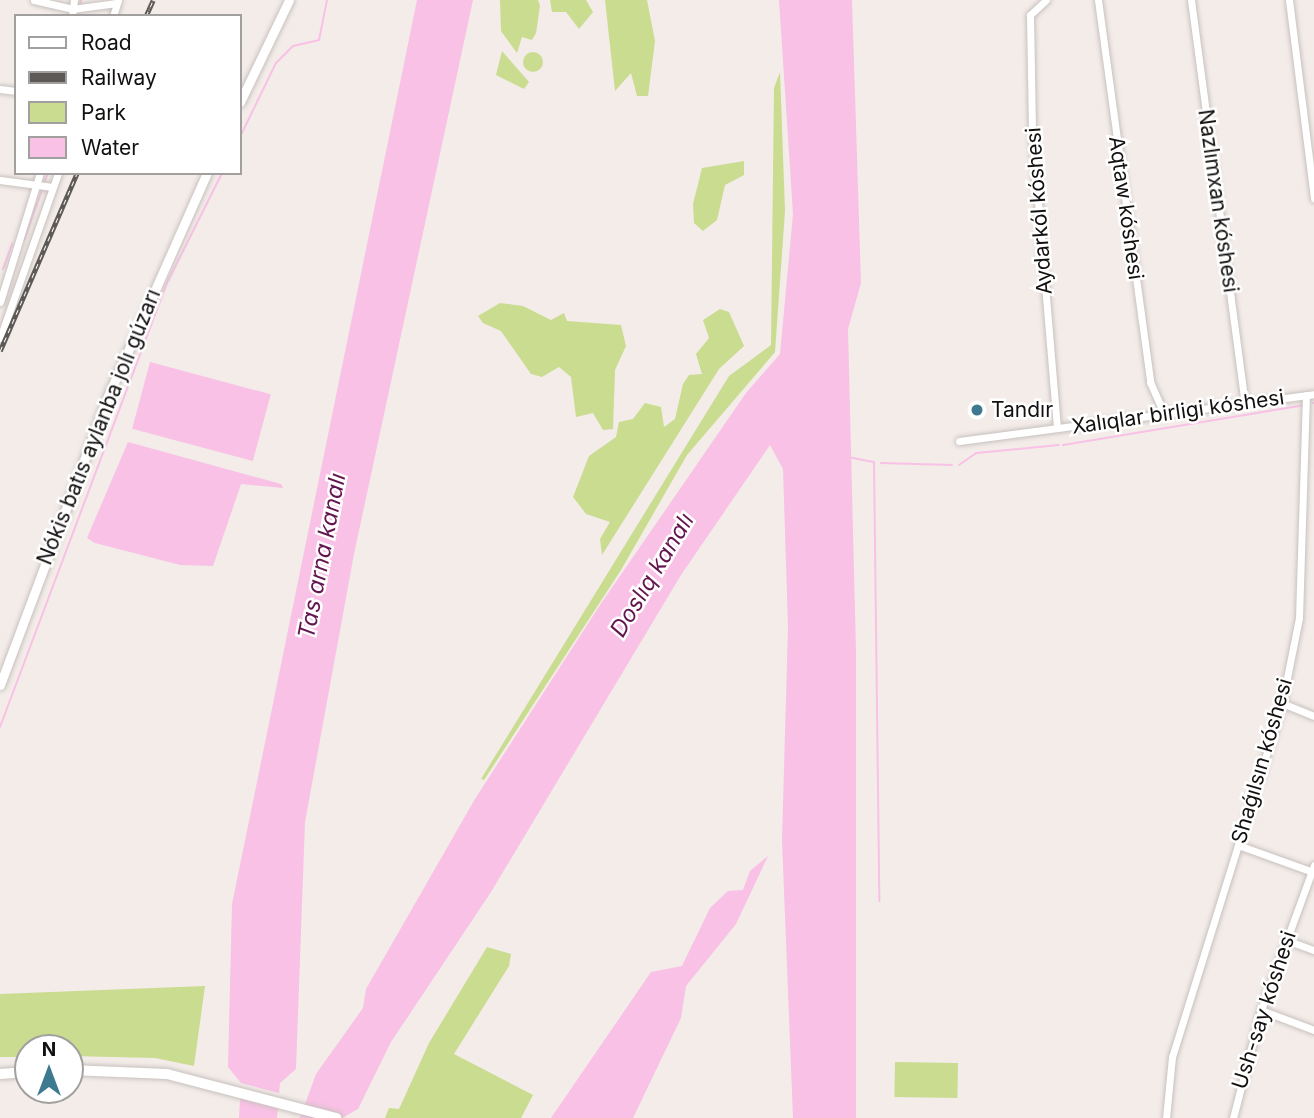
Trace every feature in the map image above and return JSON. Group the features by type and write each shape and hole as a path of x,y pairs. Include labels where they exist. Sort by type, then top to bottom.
{"highway":[{"path":"84,1071 167,1074 235,1089 336,1118"}],"main road":[{"path":"242,98 289,0"},
{"name":"Nókis batıs aylanba jolı gúzarı","path":"0,685 108,396 206,175"}],"street":[{"path":"34,0 72,12 118,1"},
{"path":"72,12 74,0"},
{"name":"Aydarkól kóshesi","path":"1046,0 1030,15 1032,130 1057,428"},
{"name":"Aqtaw kóshesi","path":"1098,0 1150,382 1164,414"},
{"name":"Nazlımxan kóshesi","path":"1191,0 1245,403"},
{"path":"1289,0 1314,198"},
{"path":"0,302 39,175"},
{"path":"0,338 57,175"},
{"path":"0,180 53,187"},
{"path":"0,276 21,281"},
{"name":"Xalıqlar birligi kóshesi","path":"959,441 1310,394"},
{"name":"Shaǵılsın kóshesi","path":"1166,1118 1172,1057 1282,703 1299,618 1310,394"},
{"path":"1282,703 1314,716"},
{"path":"1238,845 1313,870"},
{"name":"Ush-say kóshesi","path":"1233,1118 1261,1010 1313,870"},
{"path":"1286,940 1314,950"},
{"path":"1261,1010 1314,1030"}],"green space":[{"path":"500,0 538,0 540,6 536,33 532,40 522,37 517,53 501,31"},
{"path":"550,0 586,0 593,12 579,29 566,12 552,12"},
{"path":"605,0 647,0 655,41 648,96 637,96 631,73 615,91"},
{"path":"502,51 529,82 524,89 496,75"},
{"path":"533,52 540,55 543,62 540,69 533,72 526,69 523,62 526,55"},
{"path":"780,72 785,211 775,352 687,455 621,570 484,780 481,779 729,376 771,345 774,88"},
{"path":"744,161 744,175 725,185 717,220 703,231 694,223 693,204 702,168"},
{"path":"500,303 523,306 551,320 564,313 567,321 621,325 626,346 615,370 613,429 603,430 593,413 576,417 571,377 559,367 542,377 531,374 501,331 483,323 478,316"},
{"path":"720,309 729,312 744,346 719,369 602,555 600,539 610,522 586,514 573,497 589,456 616,437 619,422 633,419 645,403 661,407 664,427 675,419 683,384 689,375 702,374 696,354 709,338 703,320"},
{"path":"487,947 511,954 509,966 454,1054 533,1095 521,1118 385,1118 389,1108 399,1109 429,1043"},
{"path":"205,986 194,1066 155,1058 84,1056 84,1034 14,1034 14,1057 0,1057 0,994"},
{"path":"895,1062 958,1063 957,1098 894,1097"}],"water":[{"name":"Tas arna kanalı","path":"417,0 473,0 354,554 305,822 296,1069 280,1083 277,1118 239,1118 241,1083 228,1067 232,904"},
{"name":"Doslıq kanalı","path":"779,0 852,0 861,283 848,329 856,652 856,1118 793,1118 782,840 788,627 783,469 770,445 681,575 491,892 391,1042 358,1109 342,1118 300,1118 316,1074 363,1008 366,989 475,799 600,605 746,393 780,354 793,214"},
{"path":"150,362 271,394 253,461 132,429"},
{"path":"128,442 281,484 283,488 241,484 213,566 180,565 95,543 87,538"},
{"path":"768,856 736,924 686,986 681,1018 633,1118 551,1118 651,972 682,966 710,908 728,891 743,890 750,871"}],"pier":[{"path":"241,1083 282,1094 278,1106 238,1096"}],"waterway":[{"path":"242,133 276,63 293,46 319,40 327,0"},
{"path":"45,181 47,175"},
{"path":"0,727 168,281 221,175"},
{"path":"24,240 42,190"},
{"path":"3,269 12,244"},
{"path":"1063,445 1304,405"},
{"path":"959,465 976,453 1059,445"},
{"path":"848,457 874,462 879,901"},
{"path":"881,463 952,465"}],"railway":[{"path":"147,14 153,0"},
{"path":"0,351 76,175"}],"place":[{"name":"Tandır","path":"977,410"}]}
